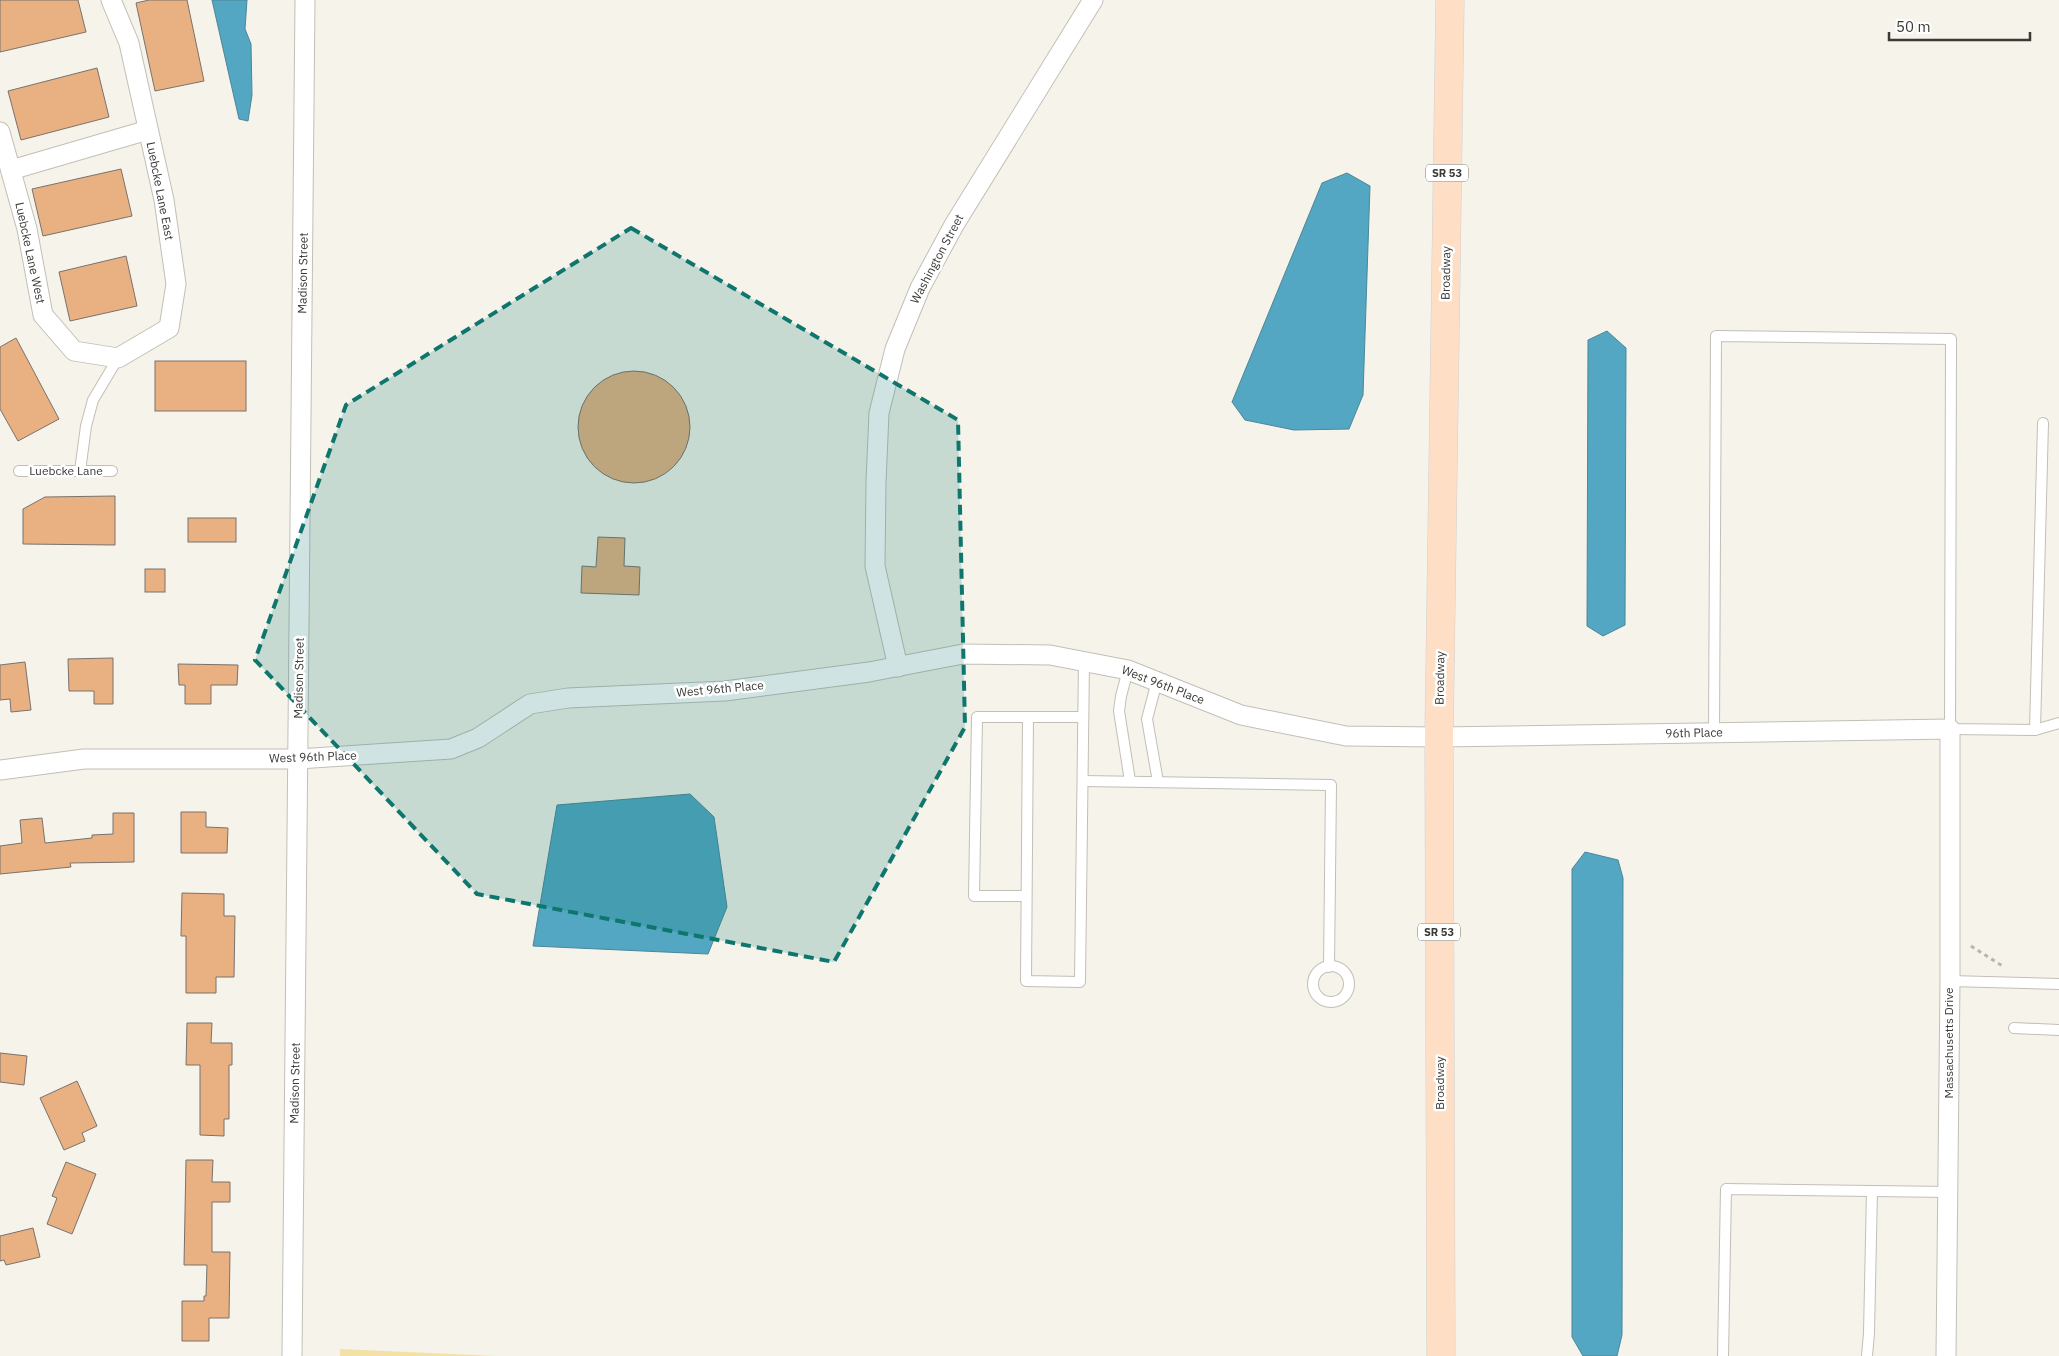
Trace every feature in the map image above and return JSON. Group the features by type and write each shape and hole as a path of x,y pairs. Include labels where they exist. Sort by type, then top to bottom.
{"main road":[{"name":"Broadway","path":"1442,1356 1439,737 1450,0"}],"street":[{"name":"Luebcke Lane East","path":"111,0 129,43 164,200 176,284 169,328 118,358"},
{"name":"Madison Street","path":"292,1356 305,0"},
{"name":"Washington Street","path":"898,667 874,566 879,413 896,349 920,288 954,225 1092,0"},
{"path":"10,170 148,130"},
{"name":"Luebcke Lane West","path":"0,132 27,229 43,315 74,351 118,358"},
{"name":"West 96th Place","path":"0,770 84,759 298,759 451,750 478,738 530,704 568,698 725,691 869,672 963,654 1050,654 1128,670 1241,715 1346,736 1439,737"},
{"name":"96th Place","path":"1439,737 1950,729"},
{"name":"Massachusetts Drive","path":"1946,1356 1950,981 1950,729"}],"lane":[{"path":"1714,733 1716,336 1951,339 1950,729 2035,730 2059,723"},
{"path":"80,472 86,426 93,400 118,358"},
{"path":"2035,730 2043,424"},
{"name":"Luebcke Lane","path":"19,471 112,471"},
{"path":"1028,717 1026,981 1080,982 1084,661"},
{"path":"1128,670 1119,711 1130,781"},
{"path":"1157,681 1147,719 1158,782"},
{"path":"1026,896 974,896 977,717 1084,717"},
{"path":"1083,780 1331,785 1329,967"},
{"path":"1950,981 2059,984"},
{"path":"2014,1028 2059,1030"},
{"path":"1723,1356 1726,1189 1948,1192"},
{"path":"1867,1356 1872,1191"}],"path":[{"path":"1971,946 2003,967 2012,968"}],"highlighted area":[{"path":"631,228 958,420 965,727 834,962 477,894 255,660 346,405"}],"shaded area":[{"path":"340,1349 496,1356 340,1356"}],"water":[{"path":"212,0 247,0 245,29 251,44 252,95 248,121 239,119"},
{"path":"1347,173 1370,186 1363,395 1349,429 1294,430 1245,420 1232,402 1322,183"},
{"path":"1607,331 1626,348 1625,625 1603,636 1587,626 1588,340"},
{"path":"690,794 714,817 727,907 708,954 533,946 557,805"},
{"path":"1585,852 1618,860 1623,878 1622,1335 1617,1356 1583,1356 1572,1337 1572,869"}],"building":[{"path":"0,0 78,0 86,32 0,52"},
{"path":"149,0 187,0 204,81 155,91 136,3"},
{"path":"97,68 109,117 21,140 8,91"},
{"path":"121,169 132,216 43,236 32,189"},
{"path":"126,256 137,306 70,321 59,272"},
{"path":"16,338 59,419 18,441 0,409 0,347"},
{"path":"155,361 246,361 246,411 155,411"},
{"path":"634,371 655,375 673,388 686,406 690,427 686,448 673,466 655,479 634,483 613,479 595,466 582,448 578,427 582,406 595,388 613,375"},
{"path":"115,496 115,545 23,544 23,509 45,497"},
{"path":"188,518 236,518 236,542 188,542"},
{"path":"598,537 625,538 624,566 640,567 639,595 581,593 582,566 596,567"},
{"path":"145,569 165,569 165,592 145,592"},
{"path":"113,658 113,704 94,704 94,691 69,691 68,659"},
{"path":"25,662 31,710 11,712 10,699 0,700 0,665"},
{"path":"178,664 238,665 237,685 211,685 211,704 185,704 185,685 179,685"},
{"path":"181,812 206,812 206,827 228,828 227,853 181,853"},
{"path":"113,813 134,813 134,862 70,863 71,867 0,874 0,846 22,843 20,820 42,818 45,843 92,838 92,835 113,834"},
{"path":"182,893 224,894 224,916 235,916 234,977 216,977 216,993 186,993 186,936 181,936"},
{"path":"187,1023 212,1023 211,1043 232,1043 232,1065 229,1065 229,1119 224,1119 224,1136 200,1135 200,1065 186,1065"},
{"path":"0,1053 27,1056 24,1085 0,1082"},
{"path":"77,1081 97,1126 82,1133 85,1141 64,1150 40,1098"},
{"path":"186,1160 213,1160 212,1182 230,1182 230,1202 212,1202 212,1252 230,1252 229,1318 209,1318 209,1341 182,1341 182,1301 204,1301 204,1296 206,1296 207,1265 184,1265"},
{"path":"66,1162 96,1174 72,1234 47,1224 57,1198 52,1196"},
{"path":"33,1228 40,1257 6,1265 4,1260 0,1261 0,1236"}]}
